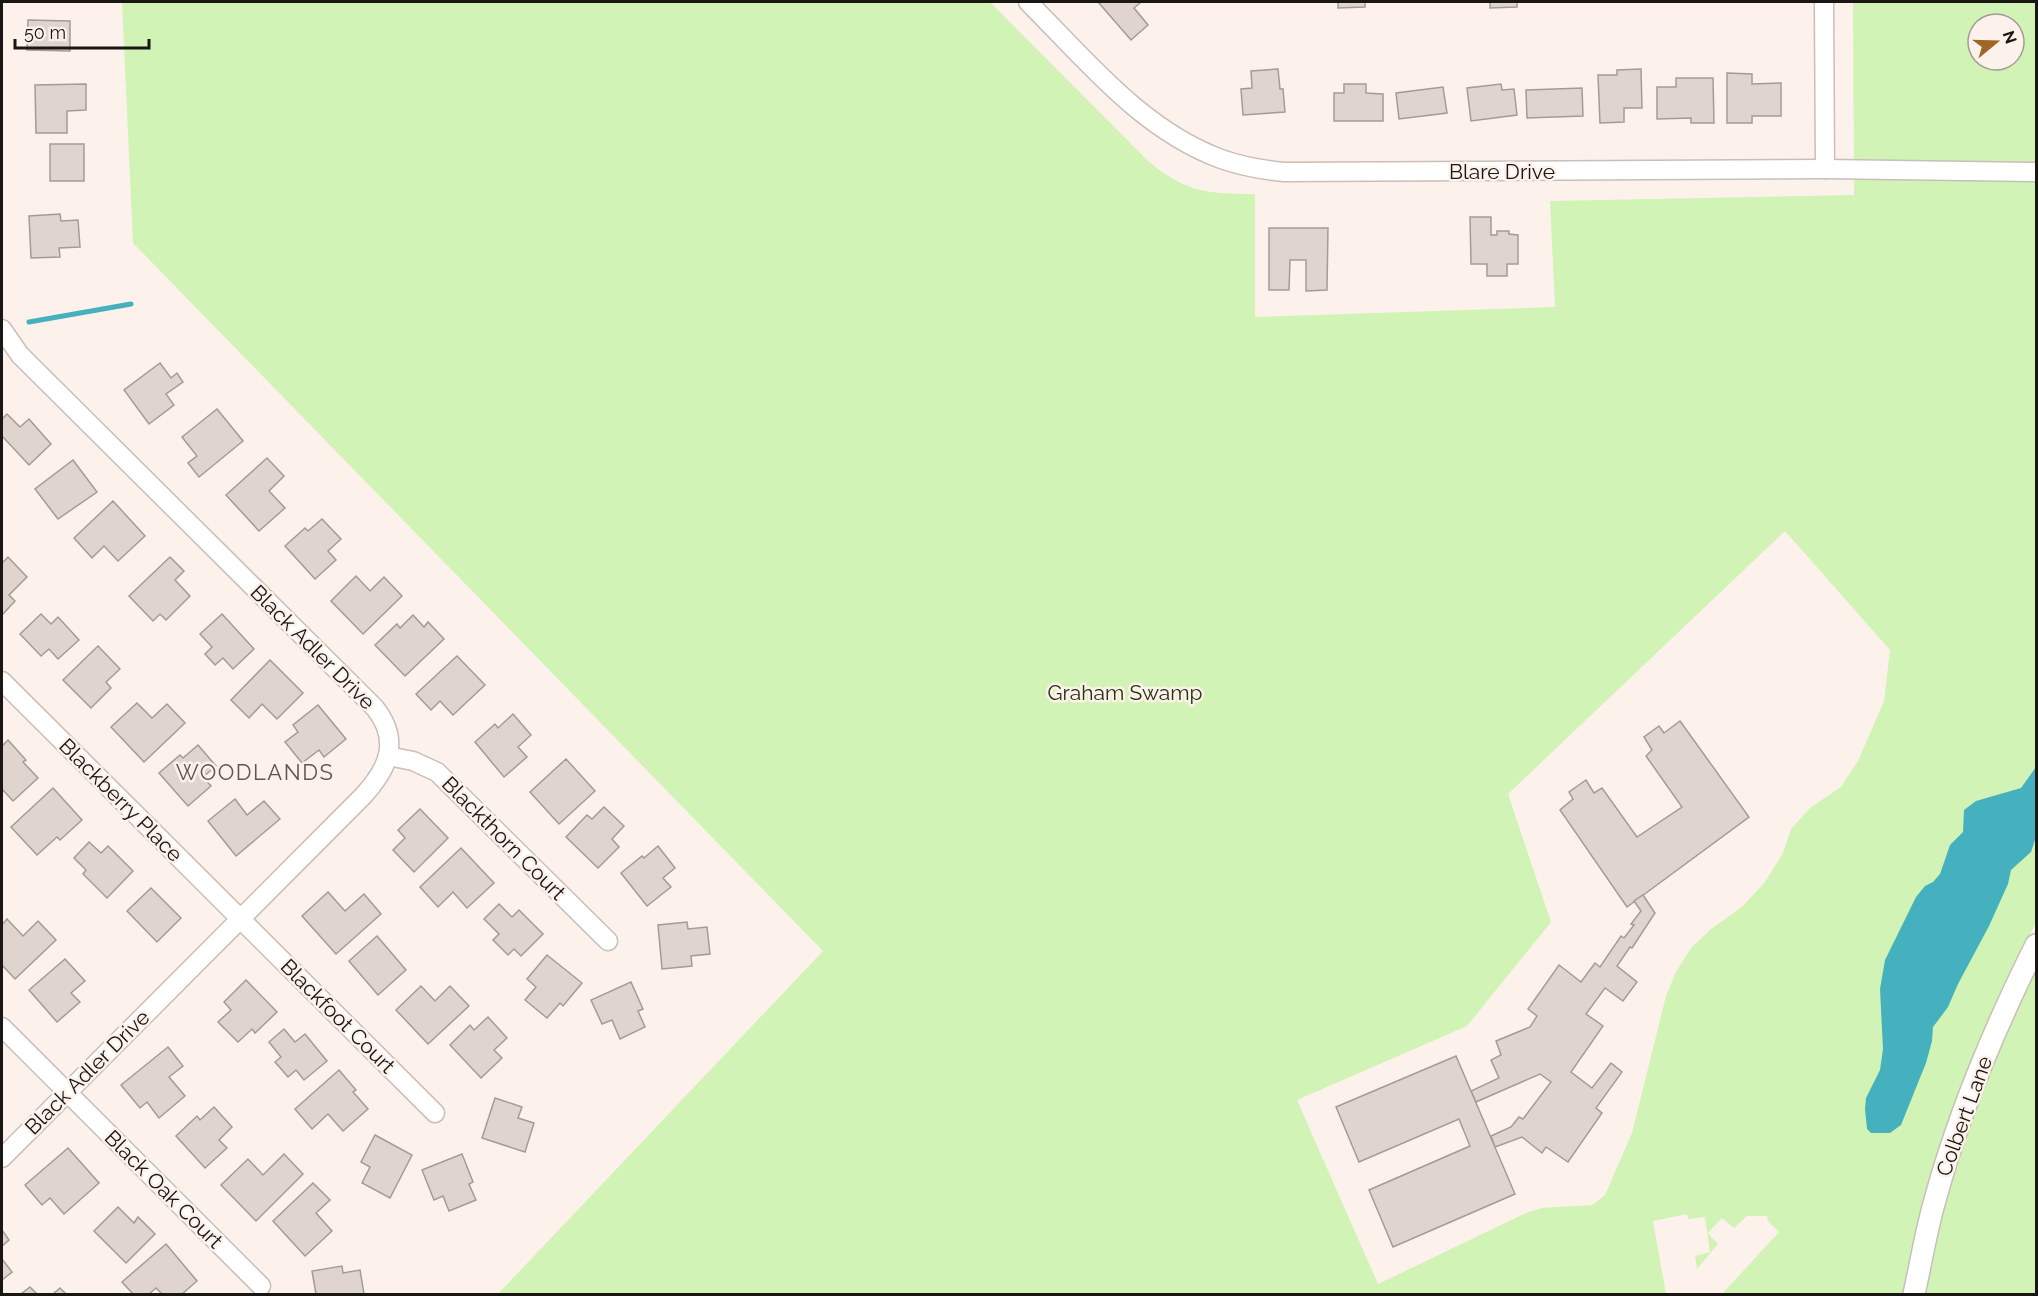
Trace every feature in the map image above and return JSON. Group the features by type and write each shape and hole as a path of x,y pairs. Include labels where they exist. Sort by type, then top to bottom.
{"street":[{"name":"Blare Drive","path":"1028,2 1149,120 1203,152 1223,160 1263,170 1284,172 1825,170 2037,172"},
{"path":"1824,2 1825,170"},
{"name":"Black Adler Drive","path":"2,329 20,355 375,708 387,729 388,756 378,779 363,796 2,1158"},
{"name":"Blackberry Place","path":"2,681 240,919"},
{"name":"Blackthorn Court","path":"388,756 413,760 437,771 608,940"},
{"name":"Blackfoot Court","path":"240,919 435,1113"},
{"name":"Colbert Lane","path":"1914,1294 1934,1202 1959,1127 1996,1029 2037,945"},
{"name":"Black Oak Court","path":"2,1027 261,1286"}],"green space":[{"name":"Graham Swamp","path":"122,2 990,2 1147,160 1161,171 1185,185 1209,192 1255,194 1255,317 1555,307 1550,201 1854,195 1853,2 2036,2 2036,923 2021,951 1905,1294 1722,1294 1779,1232 1768,1221 1767,1216 1747,1216 1734,1228 1722,1218 1708,1233 1718,1244 1697,1269 1695,1256 1710,1252 1705,1217 1688,1219 1687,1214 1653,1221 1666,1294 498,1294 823,951 133,243","holes":["1785,531 1890,650 1884,701 1859,759 1841,787 1810,808 1791,829 1783,853 1765,882 1742,907 1711,929 1691,948 1676,972 1666,996 1632,1133 1605,1195 1592,1205 1542,1208 1526,1213 1378,1284 1297,1100 1467,1026 1551,922 1508,794"]},
{"path":"2036,965 2036,1294 1925,1294 1944,1204 1996,1041"}],"water":[{"path":"2036,767 2036,837 2031,852 2011,870 2008,884 1989,926 1948,1007 1933,1027 1926,1063 1901,1125 1890,1133 1871,1133 1867,1129 1865,1109 1866,1098 1880,1070 1883,1049 1880,989 1885,960 1916,897 1940,874 1950,845 1963,832 1964,810 1976,801 2021,788"}],"building":[{"path":"1098,2 1141,2 1134,8 1148,25 1131,40"},
{"path":"1338,2 1365,2 1365,7 1338,8"},
{"path":"1490,2 1517,2 1517,7 1490,8"},
{"path":"28,20 70,21 70,51 27,50"},
{"path":"1278,69 1285,112 1243,115 1241,89 1252,88 1251,71"},
{"path":"1641,69 1642,108 1624,108 1624,122 1600,123 1598,75 1617,75 1617,70"},
{"path":"1727,73 1752,74 1752,84 1781,83 1781,116 1752,116 1752,123 1727,123"},
{"path":"1676,78 1713,78 1714,123 1691,123 1691,118 1657,119 1657,87 1676,87"},
{"path":"86,84 86,110 67,111 67,133 36,133 35,85"},
{"path":"1344,84 1366,84 1366,93 1383,94 1383,121 1334,121 1334,93 1344,93"},
{"path":"1501,84 1502,90 1514,89 1517,115 1471,121 1467,88"},
{"path":"1443,87 1447,113 1399,119 1396,93"},
{"path":"1582,88 1583,116 1527,118 1526,90"},
{"path":"50,144 84,144 84,181 50,181"},
{"path":"60,214 61,221 78,220 80,247 59,248 60,257 31,258 29,216"},
{"path":"1470,217 1491,217 1491,235 1497,235 1497,231 1509,231 1509,234 1518,235 1518,264 1507,264 1507,276 1487,276 1487,264 1471,264"},
{"path":"1269,228 1328,228 1327,290 1306,291 1306,260 1290,260 1289,290 1269,290"},
{"path":"160,363 171,378 177,373 183,382 166,394 174,405 149,424 124,390"},
{"path":"217,409 243,441 199,477 188,463 197,456 182,437"},
{"path":"7,414 20,427 29,419 51,444 29,465 2,436 2,419"},
{"path":"267,458 284,476 269,491 285,508 259,531 226,495"},
{"path":"73,460 97,492 58,519 35,489"},
{"path":"113,501 145,536 118,561 104,546 92,558 74,538"},
{"path":"322,519 341,539 328,551 336,560 315,579 285,546 305,528 308,531"},
{"path":"8,557 27,577 9,595 15,601 2,615 2,563"},
{"path":"170,557 184,571 175,580 190,596 166,620 160,614 153,621 129,596"},
{"path":"356,576 370,591 384,577 402,596 363,634 331,601"},
{"path":"41,614 51,624 58,617 79,640 58,659 49,649 41,656 20,634"},
{"path":"222,614 254,649 233,669 223,658 215,665 205,654 212,647 200,634"},
{"path":"413,615 424,627 428,622 444,639 405,676 375,645 397,624 400,628"},
{"path":"98,646 120,669 106,682 111,688 91,708 63,680"},
{"path":"457,656 485,685 453,715 440,701 431,710 416,694"},
{"path":"270,660 303,693 277,719 262,704 249,718 231,700"},
{"path":"137,703 152,718 167,704 185,723 144,762 111,727"},
{"path":"318,705 346,739 324,757 319,750 302,763 285,742 298,732 293,725"},
{"path":"513,714 531,735 518,747 527,757 504,777 475,742 495,724 498,728"},
{"path":"1680,721 1749,817 1627,907 1560,810 1573,799 1569,792 1586,780 1594,793 1602,788 1637,837 1682,807 1646,756 1652,750 1644,737 1659,726 1664,733"},
{"path":"8,740 26,760 23,762 38,778 13,801 2,789 2,746"},
{"path":"198,745 216,766 203,777 211,786 188,806 159,773 180,755 183,758"},
{"path":"566,759 595,791 559,824 530,792"},
{"path":"53,788 82,820 60,840 57,837 37,855 11,827"},
{"path":"235,799 247,815 264,801 280,819 236,856 208,821"},
{"path":"604,807 624,826 612,839 619,847 598,868 566,837 587,815 592,819"},
{"path":"420,809 448,838 414,872 393,850 405,838 398,830"},
{"path":"89,842 101,853 108,846 133,871 107,898 83,874 86,870 74,858"},
{"path":"658,846 675,868 663,878 671,887 647,906 621,873"},
{"path":"461,848 494,883 467,908 453,892 438,907 420,887"},
{"path":"151,888 181,918 157,942 127,911"},
{"path":"328,892 345,911 364,894 381,914 336,954 302,916"},
{"path":"1643,895 1655,913 1617,966 1637,982 1623,1001 1605,988 1586,1014 1603,1026 1571,1072 1592,1088 1611,1063 1622,1072 1596,1108 1602,1113 1568,1162 1546,1147 1542,1153 1522,1137 1495,1147 1491,1136 1511,1127 1519,1117 1523,1119 1551,1082 1540,1074 1476,1102 1471,1091 1499,1078 1491,1060 1501,1055 1496,1041 1530,1027 1537,1016 1528,1009 1559,965 1581,982 1595,963 1600,967 1621,936 1624,938 1634,925 1631,924 1641,911 1634,901"},
{"path":"499,904 512,917 519,910 543,934 521,956 514,949 508,955 493,940 499,934 484,919"},
{"path":"7,919 23,936 38,921 56,940 15,979 2,965 2,925"},
{"path":"687,922 688,929 707,927 710,954 691,956 692,966 662,969 658,925"},
{"path":"377,936 406,970 378,995 349,961"},
{"path":"547,955 582,983 563,1006 560,1003 547,1018 525,1000 536,987 527,979"},
{"path":"65,959 85,981 71,993 80,1002 57,1022 29,990"},
{"path":"246,980 277,1012 255,1033 252,1029 238,1042 218,1022 231,1010 224,1002"},
{"path":"631,982 643,1009 638,1011 645,1027 620,1039 612,1020 602,1024 591,1000"},
{"path":"421,986 435,1001 450,986 469,1006 428,1044 396,1010"},
{"path":"488,1017 507,1038 494,1050 502,1058 481,1078 450,1045 470,1025 474,1030"},
{"path":"284,1029 295,1042 305,1034 327,1061 304,1080 296,1070 288,1077 275,1062 281,1057 269,1042"},
{"path":"168,1047 183,1066 169,1077 185,1096 159,1118 147,1102 140,1108 121,1085"},
{"path":"1456,1056 1515,1194 1393,1247 1369,1190 1470,1146 1459,1119 1359,1162 1336,1107"},
{"path":"339,1070 356,1090 353,1092 368,1109 343,1131 328,1114 312,1129 295,1109"},
{"path":"495,1098 522,1107 518,1118 534,1123 525,1152 482,1138"},
{"path":"214,1107 232,1127 219,1140 227,1148 205,1168 176,1136 197,1116 200,1120"},
{"path":"375,1135 412,1155 390,1198 362,1183 370,1167 361,1162"},
{"path":"68,1148 99,1183 64,1214 50,1198 42,1205 25,1185"},
{"path":"284,1154 303,1174 256,1221 221,1185 248,1159 263,1175"},
{"path":"462,1154 473,1182 469,1184 476,1200 449,1211 443,1196 434,1200 422,1170"},
{"path":"313,1183 330,1200 316,1213 332,1231 305,1256 273,1221"},
{"path":"118,1207 134,1223 138,1217 155,1234 126,1263 94,1231"},
{"path":"2,1230 9,1240 2,1246"},
{"path":"166,1244 197,1281 182,1294 162,1294 156,1288 149,1294 133,1294 122,1282"},
{"path":"2,1259 12,1272 2,1280"},
{"path":"342,1266 343,1273 360,1270 364,1294 316,1294 312,1271"},
{"path":"30,1287 37,1294 21,1294"},
{"path":"60,1288 66,1294 53,1294"}],"waterway":[{"path":"29,322 131,304"}],"district":[{"name":"WOODLANDS","path":"255,772"}]}
